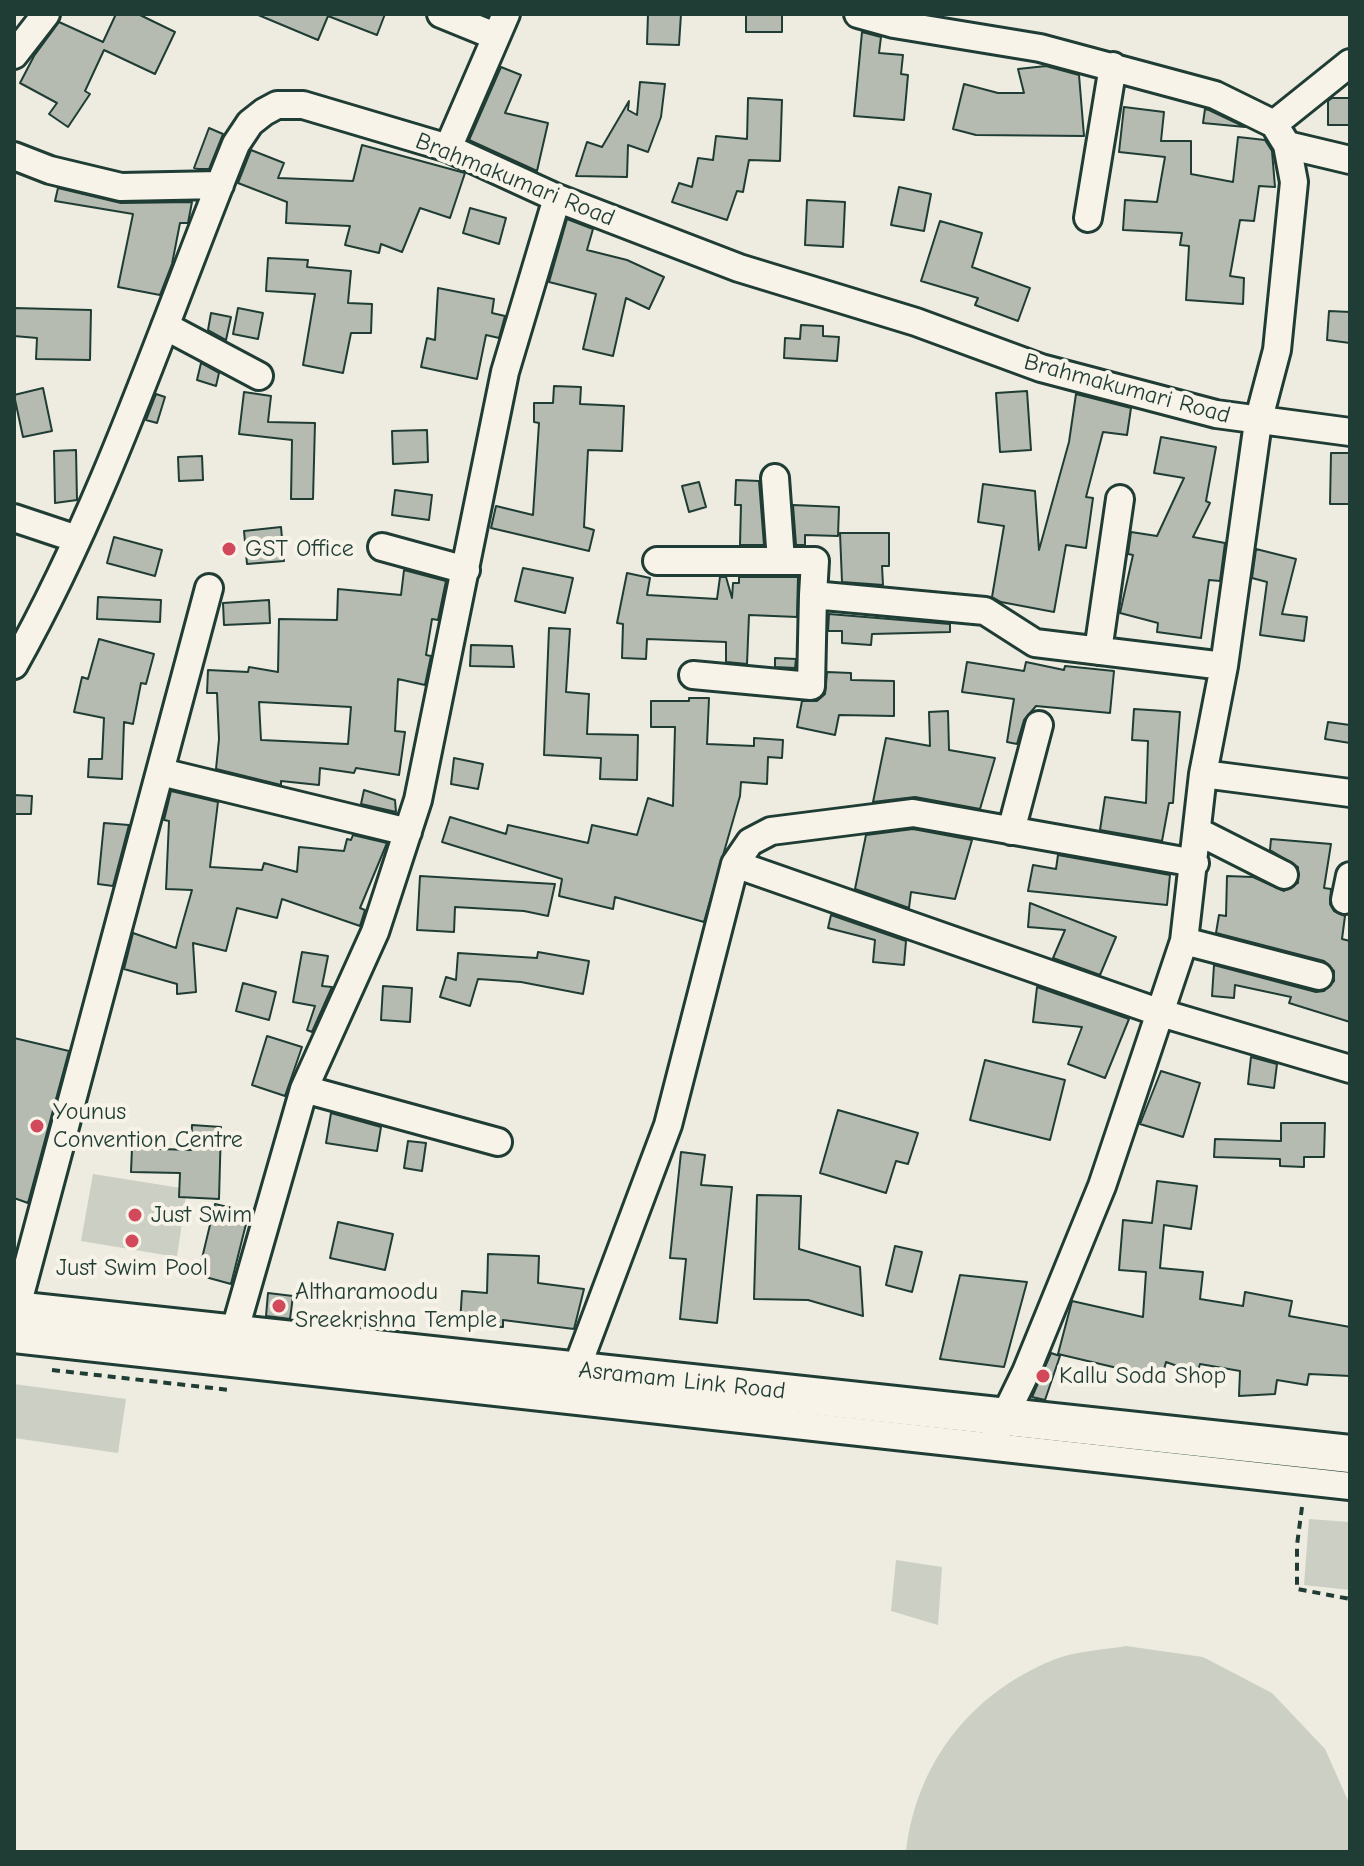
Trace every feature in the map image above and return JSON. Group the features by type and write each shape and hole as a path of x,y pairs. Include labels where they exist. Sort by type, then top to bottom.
{"main road":[{"name":"Asramam Link Road","path":"15,1323 234,1333 576,1370 1350,1476"},
{"name":"Asramam Link Road","path":"15,1323 999,1427 1350,1454"}],"street":[{"path":"14,55 46,14"},
{"path":"441,14 500,25 448,148"},
{"path":"858,14 894,24 1040,48 1215,95 1280,134 1350,160"},
{"path":"1280,134 1350,63"},
{"path":"1088,218 1113,66"},
{"name":"Brahmakumari Road","path":"14,665 122,443 236,144 250,123 277,105 303,105 448,148 557,198 739,268 916,322 1041,368 1155,399 1258,422 1350,432"},
{"path":"999,1427 1026,1372 1102,1186 1184,941 1203,774 1224,666 1258,422 1277,350 1289,255 1294,182 1280,134"},
{"path":"14,156 50,170 121,187 220,185"},
{"path":"234,1333 304,1089 375,932 418,800 505,372 557,198"},
{"path":"165,326 259,376"},
{"path":"775,478 781,561"},
{"path":"1098,651 1120,499"},
{"path":"14,518 77,539"},
{"path":"382,547 466,570"},
{"path":"657,561 815,561 811,686 693,675"},
{"path":"209,588 15,1323 1350,1486"},
{"path":"813,595 985,611 1035,643 1224,666"},
{"path":"1011,831 1039,725"},
{"path":"161,772 408,832"},
{"path":"1203,774 1350,793"},
{"path":"576,1370 668,1125 735,864 750,842 771,831 913,813 1195,863"},
{"path":"1197,831 1284,875"},
{"path":"735,864 1161,1013 1350,1069"},
{"path":"1184,941 1319,976"},
{"path":"304,1089 498,1142"}],"path":[{"path":"1302,1507 1297,1589 1350,1599"}],"shaded area":[{"name":"Just Swim","path":"93,1174 187,1189 177,1257 81,1241"},
{"path":"14,1384 126,1399 118,1453 14,1438"},
{"path":"1309,1519 1350,1522 1350,1590 1304,1585"},
{"path":"896,1560 942,1567 938,1625 891,1611"},
{"path":"1126,1646 1203,1657 1272,1693 1325,1749 1350,1805 1350,1852 906,1852 912,1820 935,1762 973,1712 1023,1674 1053,1660"}],"building":[{"path":"116,14 138,14 175,32 155,74 104,50 85,91 90,94 68,127 49,114 57,103 20,83 34,56 59,22 103,42"},
{"path":"256,14 385,14 377,35 328,16 318,40"},
{"path":"648,14 681,14 679,45 647,44"},
{"path":"746,14 782,14 782,32 746,32"},
{"path":"862,32 881,37 879,53 903,55 901,74 908,75 904,120 854,116"},
{"path":"1046,66 1079,75 1084,136 976,135 953,129 964,84 998,93 1024,93 1018,69"},
{"path":"501,67 521,75 505,113 548,123 537,171 469,140"},
{"path":"640,82 665,84 661,117 648,152 628,145 627,177 576,176 587,142 602,147 629,101 628,110 637,115"},
{"path":"748,98 782,100 780,161 749,160 743,192 737,191 727,220 672,202 679,183 692,187 698,158 713,160 716,136 747,139"},
{"path":"1332,98 1349,98 1349,125 1328,125 1328,101"},
{"path":"1124,107 1164,112 1161,141 1191,141 1191,174 1233,182 1238,137 1265,140 1272,151 1275,187 1259,186 1254,221 1240,220 1230,276 1244,278 1243,304 1186,300 1189,246 1180,245 1182,233 1123,230 1125,200 1157,202 1165,157 1119,152"},
{"path":"1205,109 1209,110 1245,127 1203,123"},
{"path":"209,128 223,134 209,169 194,168"},
{"path":"362,145 465,173 450,218 420,208 402,252 381,244 379,253 345,245 350,226 286,223 287,202 238,183 251,150 284,163 278,178 353,181"},
{"path":"899,187 931,194 924,231 891,225"},
{"path":"58,188 121,203 192,202 188,223 180,223 172,264 160,295 118,287 133,214 55,201"},
{"path":"807,200 845,202 843,247 805,245"},
{"path":"470,208 506,218 499,244 463,233"},
{"path":"567,219 593,229 587,250 627,260 664,277 649,309 626,298 613,356 583,349 596,294 549,282"},
{"path":"940,221 982,233 972,267 1030,288 1018,321 975,305 978,298 921,281"},
{"path":"268,258 308,260 307,267 351,271 348,303 372,304 371,333 351,333 343,373 303,365 315,294 266,291"},
{"path":"438,288 494,299 492,313 505,316 499,338 486,335 477,379 421,367 427,338 435,340"},
{"path":"14,308 91,310 90,360 36,359 37,338 14,336"},
{"path":"238,308 263,313 258,339 233,334"},
{"path":"1329,311 1350,312 1350,343 1327,340"},
{"path":"211,313 231,317 226,340 208,330"},
{"path":"801,325 823,326 823,336 839,337 837,361 784,358 785,338 800,339"},
{"path":"201,363 219,373 216,386 197,380"},
{"path":"554,386 581,387 580,404 624,406 622,451 588,450 584,527 594,530 589,551 491,528 496,506 533,515 539,423 534,422 534,403 553,403"},
{"path":"43,388 52,431 23,437 14,395"},
{"path":"1027,391 1031,450 1000,452 996,393"},
{"path":"244,392 271,396 268,422 315,423 313,499 291,499 292,440 239,434"},
{"path":"156,394 165,397 157,423 146,420"},
{"path":"1076,394 1131,408 1127,435 1103,432 1086,497 1093,498 1086,548 1066,545 1054,612 1001,602 992,597 1004,526 978,522 983,484 1035,491 1039,550 1069,442"},
{"path":"427,430 428,462 393,464 392,431"},
{"path":"1161,437 1216,447 1206,501 1210,503 1193,537 1225,543 1220,581 1209,580 1201,638 1157,632 1158,623 1120,613 1133,555 1128,554 1131,532 1157,536 1184,478 1154,473"},
{"path":"76,450 77,500 55,503 54,451"},
{"path":"1331,453 1350,453 1350,504 1330,504"},
{"path":"202,456 203,480 179,481 178,457"},
{"path":"736,480 759,481 764,545 740,545 741,505 735,505"},
{"path":"699,482 706,507 689,512 682,486"},
{"path":"395,490 432,495 429,520 392,515"},
{"path":"793,505 839,507 838,536 805,535 805,545 796,545"},
{"path":"281,527 284,561 247,564 244,531"},
{"path":"840,533 889,533 889,566 882,566 883,585 842,582"},
{"path":"114,537 162,550 155,576 107,563"},
{"path":"1256,549 1296,559 1282,614 1307,617 1304,641 1260,635 1267,582 1252,578"},
{"path":"523,568 573,578 565,613 515,601"},
{"path":"404,570 446,581 438,620 432,619 426,655 431,656 425,685 398,679 395,731 405,732 399,775 356,768 354,773 320,768 319,785 281,781 281,785 216,769 219,739 217,693 207,693 208,670 248,672 249,667 278,672 279,619 337,620 338,589 401,595","holes":["259,702 351,707 348,744 261,740"]},
{"path":"627,573 650,578 647,595 717,599 720,577 726,577 732,598 733,583 739,583 739,577 798,577 797,617 749,615 747,664 726,662 726,642 647,639 646,659 622,658 623,624 617,623"},
{"path":"98,597 161,600 160,622 97,619"},
{"path":"269,600 270,623 224,625 223,603"},
{"path":"829,614 950,624 950,632 872,634 871,645 842,643 842,631 828,631"},
{"path":"549,628 570,629 566,692 589,694 587,734 638,735 637,780 600,779 601,758 544,755"},
{"path":"99,639 154,654 146,684 141,683 133,724 124,722 122,779 88,777 89,759 102,759 104,718 74,712 82,677 88,679"},
{"path":"471,645 512,646 514,667 470,666"},
{"path":"775,658 796,659 795,668 775,667"},
{"path":"967,662 1024,671 1026,662 1064,670 1065,666 1114,671 1110,713 1036,706 1024,720 1017,744 1007,742 1014,699 962,692"},
{"path":"827,672 851,673 851,680 894,681 894,716 839,715 835,735 797,727 802,701 817,701 825,694"},
{"path":"689,698 709,698 707,744 754,746 754,738 783,740 782,758 768,757 767,784 741,782 740,796 704,922 615,897 613,909 559,896 562,879 442,842 450,817 506,834 508,825 588,843 592,825 637,835 648,798 673,806 675,727 651,727 651,701 689,701"},
{"path":"1134,709 1180,712 1173,803 1169,803 1162,841 1100,830 1105,797 1146,803 1148,741 1132,740"},
{"path":"948,711 949,750 995,758 980,809 915,797 873,802 886,738 930,746 929,712"},
{"path":"1328,722 1350,725 1350,743 1325,739"},
{"path":"454,758 483,764 478,789 451,784"},
{"path":"364,790 395,800 396,812 361,804"},
{"path":"171,791 218,802 210,867 262,870 264,863 297,872 299,847 344,851 347,839 351,840 353,835 387,843 360,908 365,910 360,926 282,899 277,918 237,908 226,951 193,943 196,992 177,994 177,984 124,969 133,933 176,948 192,890 166,889 169,821 164,820"},
{"path":"14,795 32,796 31,814 14,814"},
{"path":"104,823 129,825 113,886 98,884"},
{"path":"913,829 972,840 955,899 911,892 909,908 855,889 866,835"},
{"path":"1271,839 1331,844 1324,888 1331,889 1330,904 1334,911 1345,916 1342,939 1350,941 1350,1022 1289,1003 1291,997 1235,985 1234,998 1212,996 1214,965 1316,992 1324,991 1334,981 1334,971 1324,961 1216,933 1219,915 1226,916 1227,876 1253,877 1284,891 1298,883 1298,867 1270,850"},
{"path":"1058,855 1170,875 1167,905 1028,891 1033,865 1056,869"},
{"path":"420,876 555,884 548,916 524,911 455,907 454,932 417,930"},
{"path":"1030,903 1116,937 1100,975 1053,958 1065,930 1028,927"},
{"path":"831,915 906,941 904,965 873,962 875,940 828,928"},
{"path":"302,952 328,956 322,986 332,987 312,1032 307,1030 315,1006 293,1002"},
{"path":"538,952 589,961 583,994 521,982 478,979 470,1006 440,997 446,977 456,980 458,953 537,958"},
{"path":"243,983 276,992 269,1020 236,1011"},
{"path":"383,986 412,988 410,1022 381,1020"},
{"path":"1037,987 1129,1019 1105,1078 1068,1064 1082,1027 1033,1022"},
{"path":"267,1036 302,1047 285,1096 252,1085"},
{"name":"Younus Convention Centre","path":"14,1038 69,1051 28,1203 14,1198"},
{"path":"1251,1057 1277,1064 1274,1088 1248,1084"},
{"path":"985,1060 1065,1080 1050,1140 970,1120"},
{"path":"1161,1071 1200,1083 1183,1137 1140,1124"},
{"path":"838,1110 918,1133 908,1164 896,1161 886,1193 820,1173"},
{"path":"331,1113 381,1127 377,1151 326,1143"},
{"path":"1281,1123 1325,1123 1324,1157 1304,1157 1304,1167 1280,1166 1280,1159 1214,1157 1215,1139 1281,1141"},
{"path":"192,1125 221,1127 219,1199 179,1197 180,1173 131,1172 132,1148 191,1150"},
{"path":"408,1141 426,1143 422,1171 404,1168"},
{"path":"681,1152 705,1155 701,1185 732,1187 717,1323 680,1319 686,1259 670,1258"},
{"path":"1157,1181 1197,1186 1191,1229 1164,1225 1160,1268 1203,1272 1200,1299 1243,1306 1245,1292 1292,1301 1289,1316 1350,1327 1350,1376 1309,1374 1307,1385 1277,1380 1275,1394 1239,1396 1240,1371 1200,1364 1197,1373 1166,1362 1160,1385 1129,1377 1130,1371 1058,1354 1072,1301 1143,1317 1146,1272 1119,1270 1123,1220 1152,1223"},
{"path":"757,1195 801,1196 799,1249 860,1267 863,1316 808,1300 754,1299"},
{"path":"215,1204 249,1212 231,1284 198,1275"},
{"path":"338,1222 393,1234 385,1270 330,1258"},
{"path":"895,1246 922,1252 912,1292 886,1285"},
{"path":"488,1254 539,1256 538,1283 584,1289 574,1329 503,1320 503,1327 460,1325 462,1291 487,1293"},
{"path":"960,1275 1027,1282 1004,1367 940,1359"},
{"name":"Altharamoodu Sreekrishna Temple","path":"268,1293 293,1296 290,1319 266,1316"},
{"path":"1051,1353 1060,1356 1045,1400 1032,1397"}],"place":[{"name":"GST Office","path":"229,549"},
{"name":"Younus Convention Centre","path":"37,1126"},
{"name":"Just Swim","path":"135,1215"},
{"name":"Just Swim Pool","path":"132,1241"},
{"name":"Altharamoodu Sreekrishna Temple","path":"279,1306"},
{"name":"Kallu Soda Shop","path":"1043,1376"}]}
